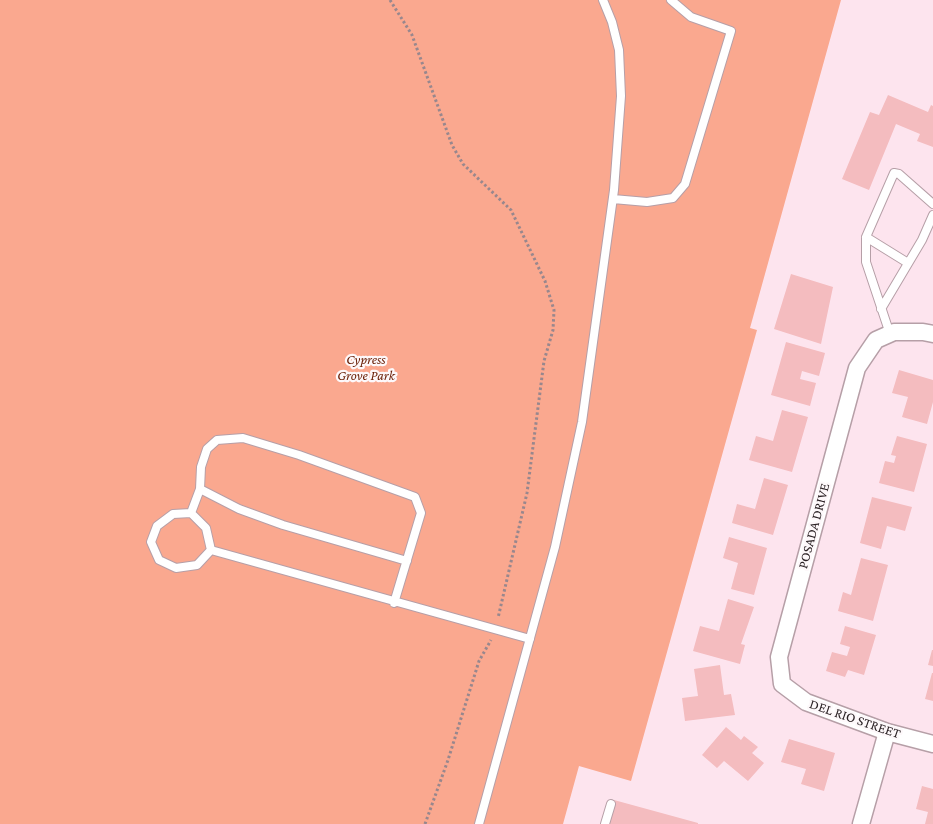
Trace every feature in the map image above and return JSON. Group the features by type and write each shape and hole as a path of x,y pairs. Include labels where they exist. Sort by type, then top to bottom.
{"street":[{"path":"890,334 894,332 923,332 933,334"},
{"name":"POSADA DRIVE","path":"782,684 779,657 857,368 876,340 890,334"},
{"name":"DEL RIO STREET","path":"782,684 806,702 887,732 933,744"},
{"path":"861,824 887,732"}],"lane":[{"path":"479,824 555,547 582,422 613,200 621,96 619,50 612,22 602,0"},
{"path":"613,200 647,202 673,198 685,184 731,31 691,17 671,0"},
{"path":"890,334 866,262 866,237 894,173 899,174 933,204"},
{"path":"881,309 933,215"},
{"path":"866,237 908,263"},
{"path":"191,513 200,489 201,467 207,449 217,440 243,438 299,455 415,497 421,513 394,602"},
{"path":"200,489 239,510 406,561"},
{"path":"191,513 206,528 211,550 197,565 176,568 159,560 151,542 157,526 173,514 191,513"},
{"path":"211,550 530,640"},
{"path":"605,824 611,804"}],"path":[{"path":"390,0 412,36 452,145 463,164 511,210 545,282 554,310 553,330 544,361 528,493 494,631 479,661 448,760 425,824"}],"green space":[{"name":"Cypress Grove Park","path":"0,0 841,0 750,328 757,330 631,781 579,766 563,824 0,824"}],"building":[{"path":"888,95 928,112 931,105 933,106 933,147 917,141 920,134 896,124 869,190 842,179 870,112 879,115"},
{"path":"791,274 833,287 821,344 774,329"},
{"path":"786,342 825,353 819,376 802,371 800,379 816,383 810,406 771,395"},
{"path":"899,370 933,380 933,402 927,424 902,417 908,397 892,393"},
{"path":"782,410 808,417 792,472 749,460 756,436 773,441"},
{"path":"897,436 927,444 914,492 879,483 885,461 894,463 896,456 891,455"},
{"path":"764,478 788,485 773,535 732,523 737,504 755,509"},
{"path":"872,497 912,507 905,531 887,526 881,549 860,543"},
{"path":"729,537 767,548 754,595 731,589 738,563 723,558"},
{"path":"861,558 888,565 873,621 838,611 843,592 851,595"},
{"path":"728,599 754,607 741,644 745,645 740,664 693,651 700,626 719,631"},
{"path":"845,626 876,635 864,675 848,670 845,677 826,671 832,652 847,656 850,647 840,644"},
{"path":"933,650 933,666 928,665"},
{"path":"720,665 724,695 731,694 735,715 685,721 682,698 698,696 694,669"},
{"path":"933,673 933,701 925,699"},
{"path":"726,727 741,740 744,736 758,747 752,753 764,763 748,781 724,761 717,768 702,755"},
{"path":"789,739 835,753 824,791 801,784 806,769 781,762"},
{"path":"922,786 933,789 933,824 925,824 928,812 916,809"},
{"path":"614,800 698,823 698,824 607,824"}]}
